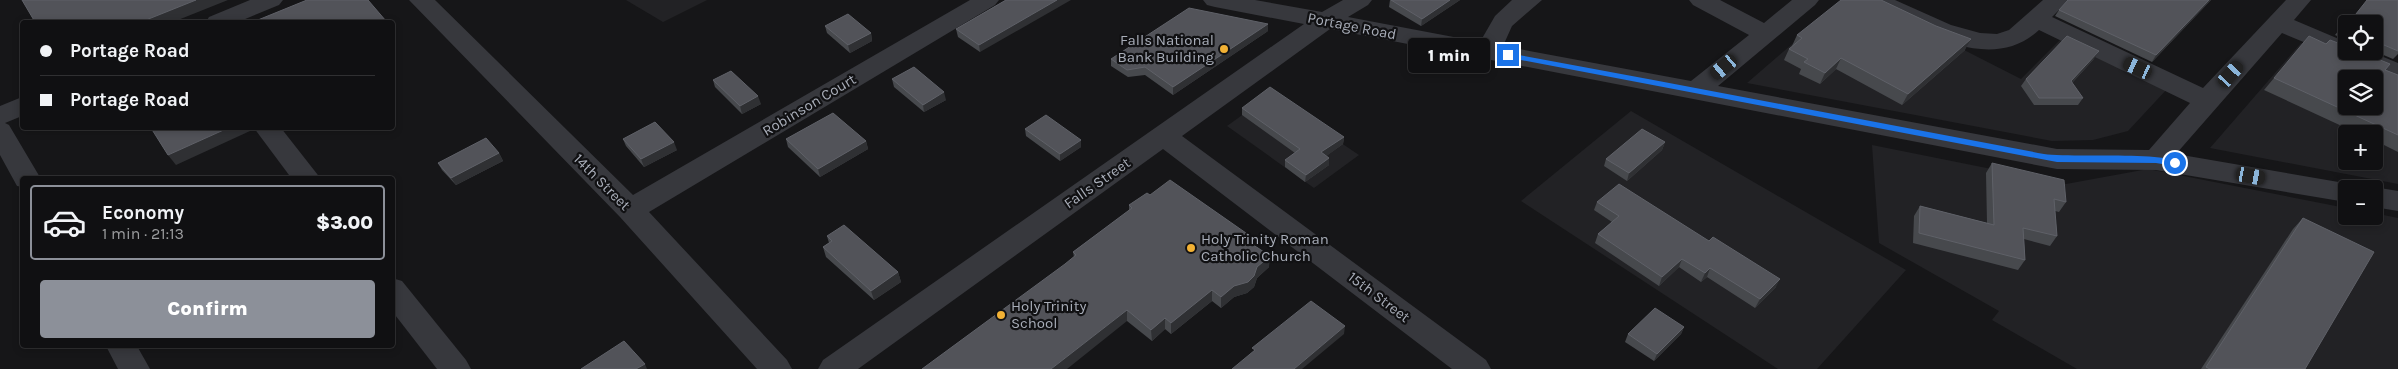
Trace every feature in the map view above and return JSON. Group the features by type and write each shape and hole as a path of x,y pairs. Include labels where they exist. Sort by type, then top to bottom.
{"street":[{"path":"223,20 271,0"},
{"name":"14th Street","path":"422,0 630,210 776,369"},
{"name":"Robinson Court","path":"630,210 987,0"},
{"name":"Portage Road","path":"1215,0 2057,159 2156,160 2338,191"},
{"name":"Falls Street","path":"839,368 1325,22 1360,0"},
{"path":"1489,52 1498,28 1512,10 1530,0"},
{"path":"1701,0 1765,33"},
{"path":"1697,90 1807,0"},
{"path":"1876,0 1952,35 1982,41 2012,39 2057,0"},
{"path":"2156,160 2207,100 2299,0"},
{"path":"2036,19 2207,100"},
{"path":"2278,22 2338,48"},
{"path":"2367,60 2398,73"},
{"path":"0,116 20,107"},
{"path":"269,130 304,176"},
{"path":"0,131 25,176"},
{"name":"15th Street","path":"1164,136 1475,369"},
{"path":"2383,198 2398,201"},
{"path":"395,293 455,369"},
{"path":"122,348 134,369"}],"shaded area":[{"path":"626,0 707,0 663,22"},
{"path":"1843,0 1866,0 2021,79 2063,37 2168,88 2128,131 2093,140 2052,141 1747,83"},
{"path":"2301,43 2363,70 2338,70 2338,115 2383,115 2383,79 2398,85 2398,184 2210,148"},
{"path":"1270,95 1359,155 1314,188 1227,126"},
{"path":"1631,111 1906,270 1817,369 1778,369 1521,201"},
{"path":"1872,145 2066,184 2148,169 2338,206 2338,225 2383,225 2383,215 2398,218 2398,369 2077,369 1992,320 1999,311 1879,243"}],"building":[{"path":"22,0 196,0 146,20 34,20"},
{"path":"307,0 368,0 385,20 332,20 258,20"},
{"path":"1006,0 1057,0 979,45 956,29"},
{"path":"1391,0 1450,0 1422,19"},
{"path":"1841,0 1881,0 1936,26 1971,39 1908,94 1841,58 1825,73 1804,62 1808,59 1789,49 1802,38 1797,35"},
{"path":"2068,0 2209,0 2156,55 2059,10"},
{"path":"2367,0 2398,0 2398,51 2383,45 2383,15 2355,15"},
{"path":"1189,8 1268,24 1173,87 1145,67 1127,70 1111,59"},
{"path":"848,14 871,33 848,45 825,26"},
{"path":"2067,36 2099,51 2071,81 2083,98 2039,98 2026,79"},
{"path":"2309,36 2326,44 2330,40 2338,43 2338,60 2380,60 2390,64 2385,70 2398,75 2398,135 2383,128 2383,125 2376,125 2354,115 2383,115 2383,70 2338,70 2338,107 2274,78"},
{"path":"914,67 944,92 923,105 892,79"},
{"path":"731,71 758,96 740,106 713,80"},
{"path":"1270,87 1344,137 1321,152 1329,158 1306,175 1285,160 1300,149 1242,108"},
{"path":"833,113 866,141 818,169 786,139"},
{"path":"1046,115 1081,140 1060,154 1025,129"},
{"path":"655,122 674,142 641,159 623,139"},
{"path":"1642,129 1665,142 1629,173 1606,159"},
{"path":"152,130 224,130 168,155"},
{"path":"486,138 499,153 451,178 438,163"},
{"path":"1992,163 2064,180 2066,202 2054,199 2057,236 2023,228 2025,260 1919,233 1920,206 1994,225"},
{"path":"1170,180 1256,240 1252,244 1270,256 1257,267 1254,276 1248,282 1234,286 1221,297 1212,290 1171,323 1165,318 1151,330 1127,310 1051,369 922,369 1065,264 1076,255 1073,252 1132,208 1129,205 1147,193 1150,195"},
{"path":"1619,184 1709,241 1713,237 1780,279 1760,299 1710,268 1705,273 1682,259 1662,277 1598,234 1619,216 1597,202"},
{"path":"2303,218 2374,252 2305,369 2210,369 2206,367"},
{"path":"844,225 898,272 871,291 823,247 832,241 827,236"},
{"path":"1311,301 1345,326 1294,369 1232,369 1255,350 1252,348"},
{"path":"1655,308 1684,327 1657,354 1628,334"},
{"path":"624,341 645,364 636,369 581,369"}],"place":[{"name":"Falls National Bank Building","path":"1224,49"},
{"name":"Holy Trinity Roman Catholic Church","path":"1191,248"},
{"name":"Holy Trinity School","path":"1001,315"}],"route":[{"path":"1508,55 2057,159 2156,160 2175,163"}]}
